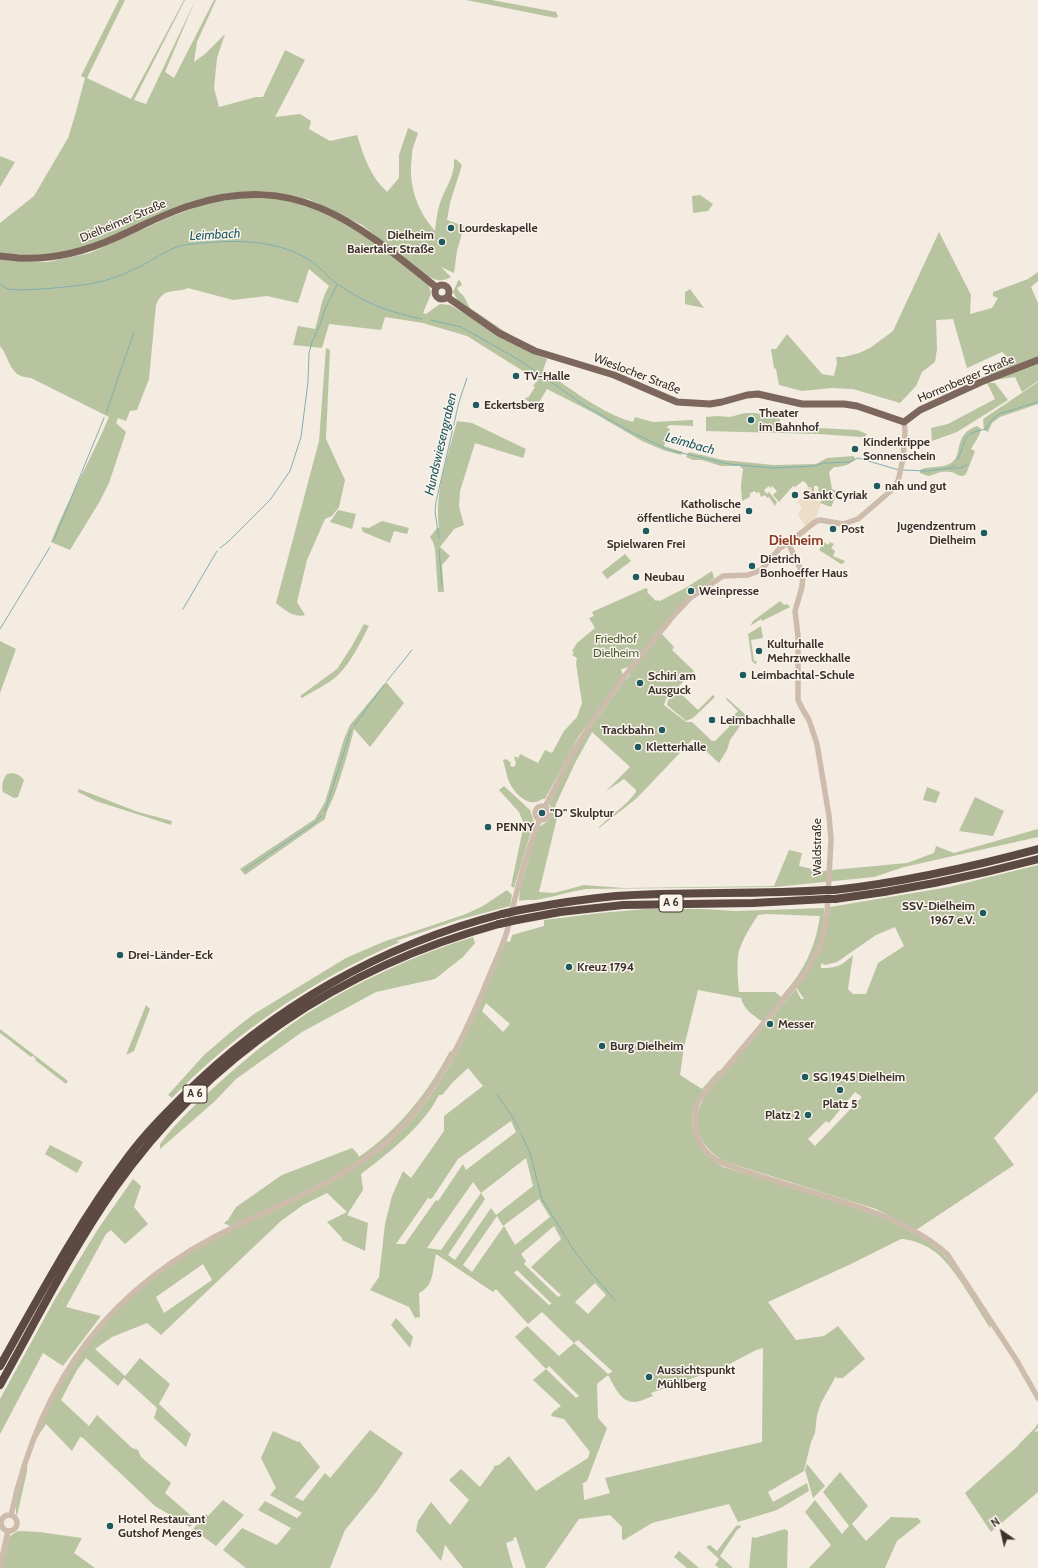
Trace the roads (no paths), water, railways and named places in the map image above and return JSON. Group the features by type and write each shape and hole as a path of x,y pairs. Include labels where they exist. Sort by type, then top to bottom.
{"highway":[{"name":"A 6","path":"0,1366 57,1265 107,1187 143,1139 198,1081 258,1030 338,978 366,964 414,942 454,927 502,914 559,903 617,896 788,893 834,890 938,874 1038,849"},
{"name":"A 6","path":"0,1385 68,1262 103,1206 149,1143 203,1086 261,1037 322,997 369,972 458,936 499,924 560,912 624,905 753,903 826,899 892,892 934,884 1038,858"}],"main road":[{"name":"Dielheimer Straße","path":"0,256 36,259 74,253 104,243 184,208 222,197 260,193 306,202 324,209 358,227 436,287"},
{"name":"Wieslocher Straße","path":"436,287 443,285 447,287 449,291 448,297 499,333 529,348 548,356 614,375 677,402 710,404 746,395 758,394 802,404 857,406 904,422"},
{"name":"Horrenberger Straße","path":"904,422 920,410 981,382 1038,360"}],"street":[{"path":"545,807 583,734 619,683 677,611 690,598 722,576 748,575 761,570 780,548 818,520 843,524 858,519 894,489 902,466 905,430 904,422"},
{"name":"Waldstraße","path":"788,543 802,574 802,587 795,611 798,636 798,700 809,720 818,744 829,816 831,839 827,914 821,941 813,962 794,988 699,1100 694,1124 700,1142 710,1155 719,1162 863,1208 912,1230 936,1244 947,1254 1017,1361 1038,1398"},
{"path":"539,806 545,807 549,810 549,815 544,820 539,820 536,818 535,811 539,806"},
{"path":"11,1515 28,1449 50,1400 72,1362 112,1312 148,1279 188,1251 213,1237 315,1189 360,1164 391,1139 413,1115 440,1077 481,997 507,931 526,858 539,820"},
{"path":"8,1531 2,1526 2,1520 5,1516 11,1515"},
{"path":"8,1531 14,1529 17,1524 15,1518 11,1515"},
{"path":"0,1567 8,1531"}],"waterway":[{"name":"Leimbach","path":"0,284 8,289 25,290 95,283 141,266 178,246 232,241 248,242 279,247 294,252 312,261 332,280 356,296 387,310 422,319"},
{"path":"220,548 270,500 290,471 301,437 308,382 309,353 325,309 337,285"},
{"name":"Leimbach","path":"431,320 461,327 519,360 587,407 633,433 669,450 729,464 773,468 815,466 824,463 850,462 858,458 899,470"},
{"path":"106,413 134,332"},
{"name":"Hundswiesengraben","path":"439,538 435,512 436,502 459,402 467,378"},
{"name":"Leimbach","path":"958,459 964,442 969,435 986,429 991,421 999,414 1038,402"},
{"path":"54,540 104,418"},
{"name":"Leimbach","path":"902,470 926,471 951,468 954,465"},
{"name":"Leimbach","path":"953,468 960,468 967,465"},
{"path":"0,629 50,547"},
{"name":"Hundswiesengraben","path":"439,549 442,586"},
{"path":"183,609 217,551"},
{"name":"Hundswiesengraben","path":"387,681 412,650"},
{"name":"Hundswiesengraben","path":"354,726 384,685"},
{"name":"Hundswiesengraben","path":"325,811 351,730"},
{"name":"Hundswiesengraben","path":"245,870 315,823 321,816"},
{"path":"497,1095 519,1129"},
{"path":"521,1133 530,1153 542,1199 573,1249 615,1300"}],"place":[{"name":"Lourdeskapelle","path":"451,228"},
{"name":"Dielheim Baiertaler Straße","path":"442,242"},
{"name":"TV-Halle","path":"516,376"},
{"name":"Eckertsberg","path":"476,405"},
{"name":"Theater im Bahnhof","path":"751,420"},
{"name":"Kinderkrippe Sonnenschein","path":"855,449"},
{"name":"nah und gut","path":"877,486"},
{"name":"Sankt Cyriak","path":"795,495"},
{"name":"Katholische öffentliche Bücherei","path":"749,511"},
{"name":"Post","path":"833,529"},
{"name":"Spielwaren Frei","path":"646,531"},
{"name":"Jugendzentrum Dielheim","path":"984,533"},
{"name":"Dietrich Bonhoeffer Haus","path":"752,566"},
{"name":"Neubau","path":"636,577"},
{"name":"Weinpresse","path":"691,591"},
{"name":"Kulturhalle Mehrzweckhalle","path":"759,651"},
{"name":"Leimbachtal-Schule","path":"743,675"},
{"name":"Schiri am Ausguck","path":"640,683"},
{"name":"Leimbachhalle","path":"712,720"},
{"name":"Trackbahn","path":"662,730"},
{"name":"Kletterhalle","path":"638,747"},
{"name":"\"D\" Skulptur","path":"542,813"},
{"name":"PENNY","path":"488,827"},
{"name":"SSV-Dielheim 1967 e.V.","path":"983,913"},
{"name":"Drei-Länder-Eck","path":"120,955"},
{"name":"Kreuz 1794","path":"569,967"},
{"name":"Messer","path":"770,1024"},
{"name":"Burg Dielheim","path":"602,1046"},
{"name":"SG 1945 Dielheim","path":"805,1077"},
{"name":"Platz 5","path":"840,1090"},
{"name":"Platz 2","path":"808,1115"},
{"name":"Aussichtspunkt Mühlberg","path":"649,1377"},
{"name":"Hotel Restaurant Gutshof Menges","path":"110,1526"}],"district":[{"name":"Dielheim","path":"796,541"}],"park label":[{"name":"Friedhof Dielheim","path":"616,646"}]}
